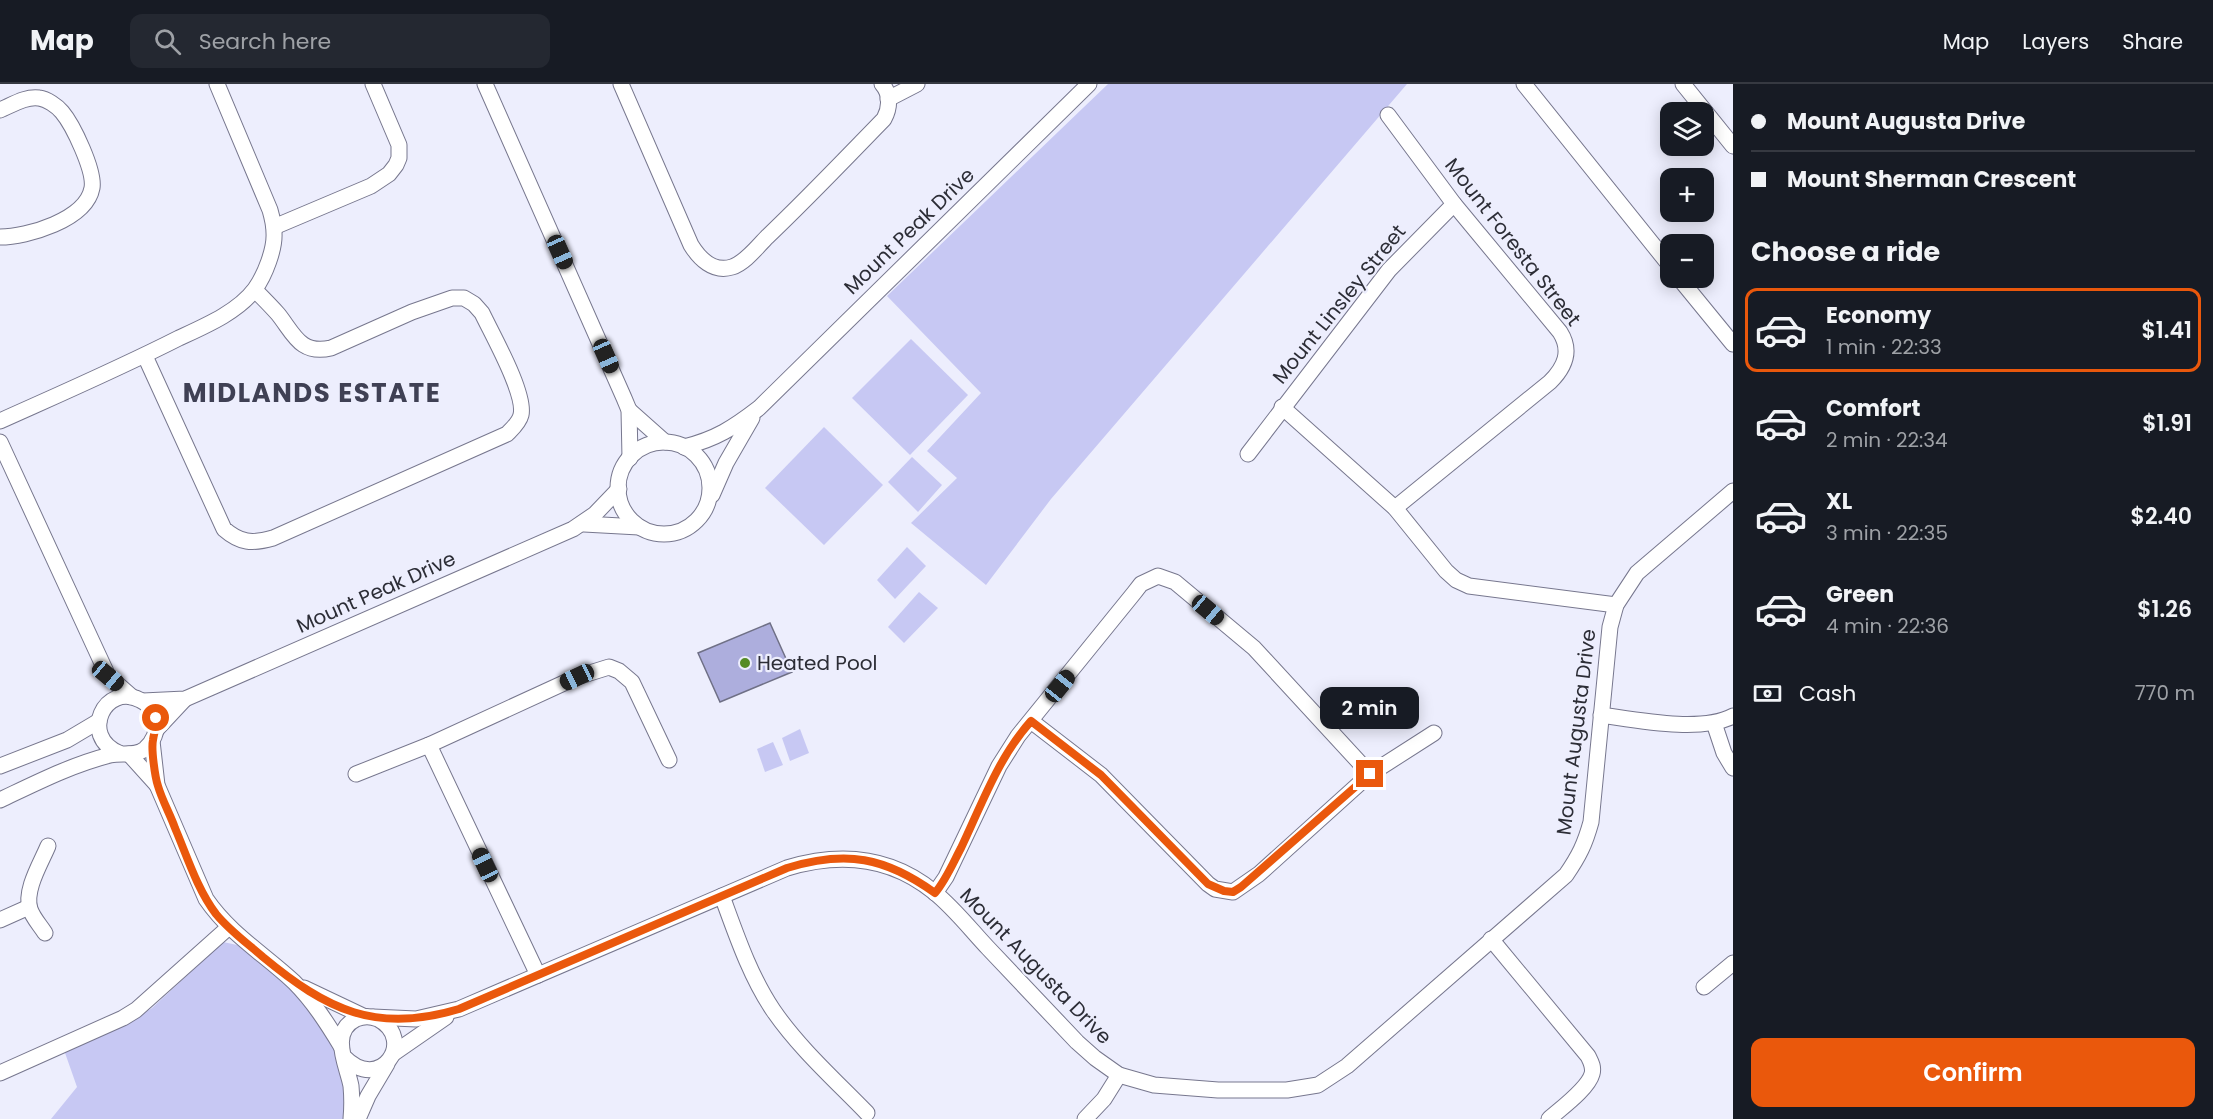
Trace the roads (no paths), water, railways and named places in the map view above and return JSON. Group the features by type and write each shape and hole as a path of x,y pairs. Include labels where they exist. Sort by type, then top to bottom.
{"street":[{"path":"0,421 145,356 228,312 255,290 268,258 274,227 270,210 218,84"},
{"path":"274,227 371,186 389,174 396,165 399,158 399,146 373,84"},
{"path":"485,84 629,410 630,458"},
{"path":"621,84 691,245 706,264 720,268 732,267 745,258 806,200 884,119 888,110 888,99 886,89 882,84"},
{"path":"888,99 917,84"},
{"name":"Mount Peak Drive","path":"684,447 715,438 759,408 1089,84"},
{"path":"1524,84 1660,253"},
{"path":"1683,84 1733,146"},
{"path":"0,110 24,100 40,98 54,104 63,113 81,147 90,173 92,188 86,201 75,212 57,222 32,233 0,237"},
{"name":"Mount Foresta Street","path":"1388,115 1454,204 1560,332 1565,340 1568,353 1559,373 1550,382 1395,508"},
{"name":"Mount Linsley Street","path":"1248,454 1389,270 1454,204"},
{"path":"1687,288 1733,344"},
{"path":"145,356 224,529 235,538 250,543 273,538 507,434 516,425 521,415 521,400 513,378 482,313 464,298 452,298 320,350 307,347 293,338 279,316 255,290"},
{"name":"Mount Linsley Street","path":"1282,407 1395,508 1446,571 1456,580 1470,586 1616,605"},
{"name":"Mount Peak Drive","path":"584,524 639,527 660,534 681,531 698,519 726,463 759,408"},
{"path":"629,410 665,442"},
{"path":"0,442 108,676 154,713 154,735"},
{"path":"630,458 646,446 665,442 684,447 694,454 706,470 710,488 709,501"},
{"name":"Mount Peak Drive","path":"0,766 67,740 101,715 116,699 185,699 584,524 618,489 620,476 630,458"},
{"path":"618,489 624,510 639,527"},
{"name":"Mount Augusta Drive","path":"294,982 316,995 368,1017 416,1019 433,1017 459,1009 787,868 827,858 871,861 906,873 935,893 1077,1042 1119,1075 1154,1085 1218,1090 1287,1090 1318,1085 1347,1066 1566,874 1584,846 1591,822 1610,627 1616,605 1637,573 1733,491"},
{"path":"935,893 951,867 999,766 1018,736 1134,593 1142,584 1158,576 1175,582 1254,648 1370,774"},
{"path":"356,774 429,745 577,677 609,667 619,670 632,682 669,759"},
{"path":"108,676 101,715 103,741 107,746 124,754"},
{"name":"Mount Peak Drive","path":"0,800 74,766 140,752 185,699"},
{"path":"1601,715 1697,724 1714,723 1733,716"},
{"path":"1031,721 1101,775 1208,884 1233,892 1259,874 1370,774 1434,733"},
{"path":"1714,723 1733,768"},
{"name":"Mount Augusta Drive","path":"154,735 158,785 206,899 229,927 294,982 319,1011 342,1052"},
{"path":"429,745 538,975"},
{"name":"Mount Augusta Drive","path":"124,754 158,785"},
{"path":"45,933 29,907 32,882 48,846"},
{"path":"722,896 749,965 772,1008 784,1025 867,1113"},
{"path":"0,920 29,907"},
{"path":"0,1073 136,1010 229,927"},
{"path":"1491,939 1588,1056 1593,1066 1592,1075 1587,1084 1549,1119"},
{"path":"1704,987 1733,963"},
{"name":"Mount Augusta Drive","path":"391,1057 459,1009"},
{"path":"351,1119 351,1089 342,1052 342,1036 346,1027 354,1020 368,1017 387,1024 395,1038 391,1057 368,1096 358,1119"},
{"path":"342,1052 353,1066 366,1071 378,1069 391,1057"},
{"path":"1085,1119 1104,1099 1119,1075"}],"place":[{"name":"Heated Pool","path":"745,663"}],"district":[{"name":"MIDLANDS ESTATE","path":"312,393"}]}
